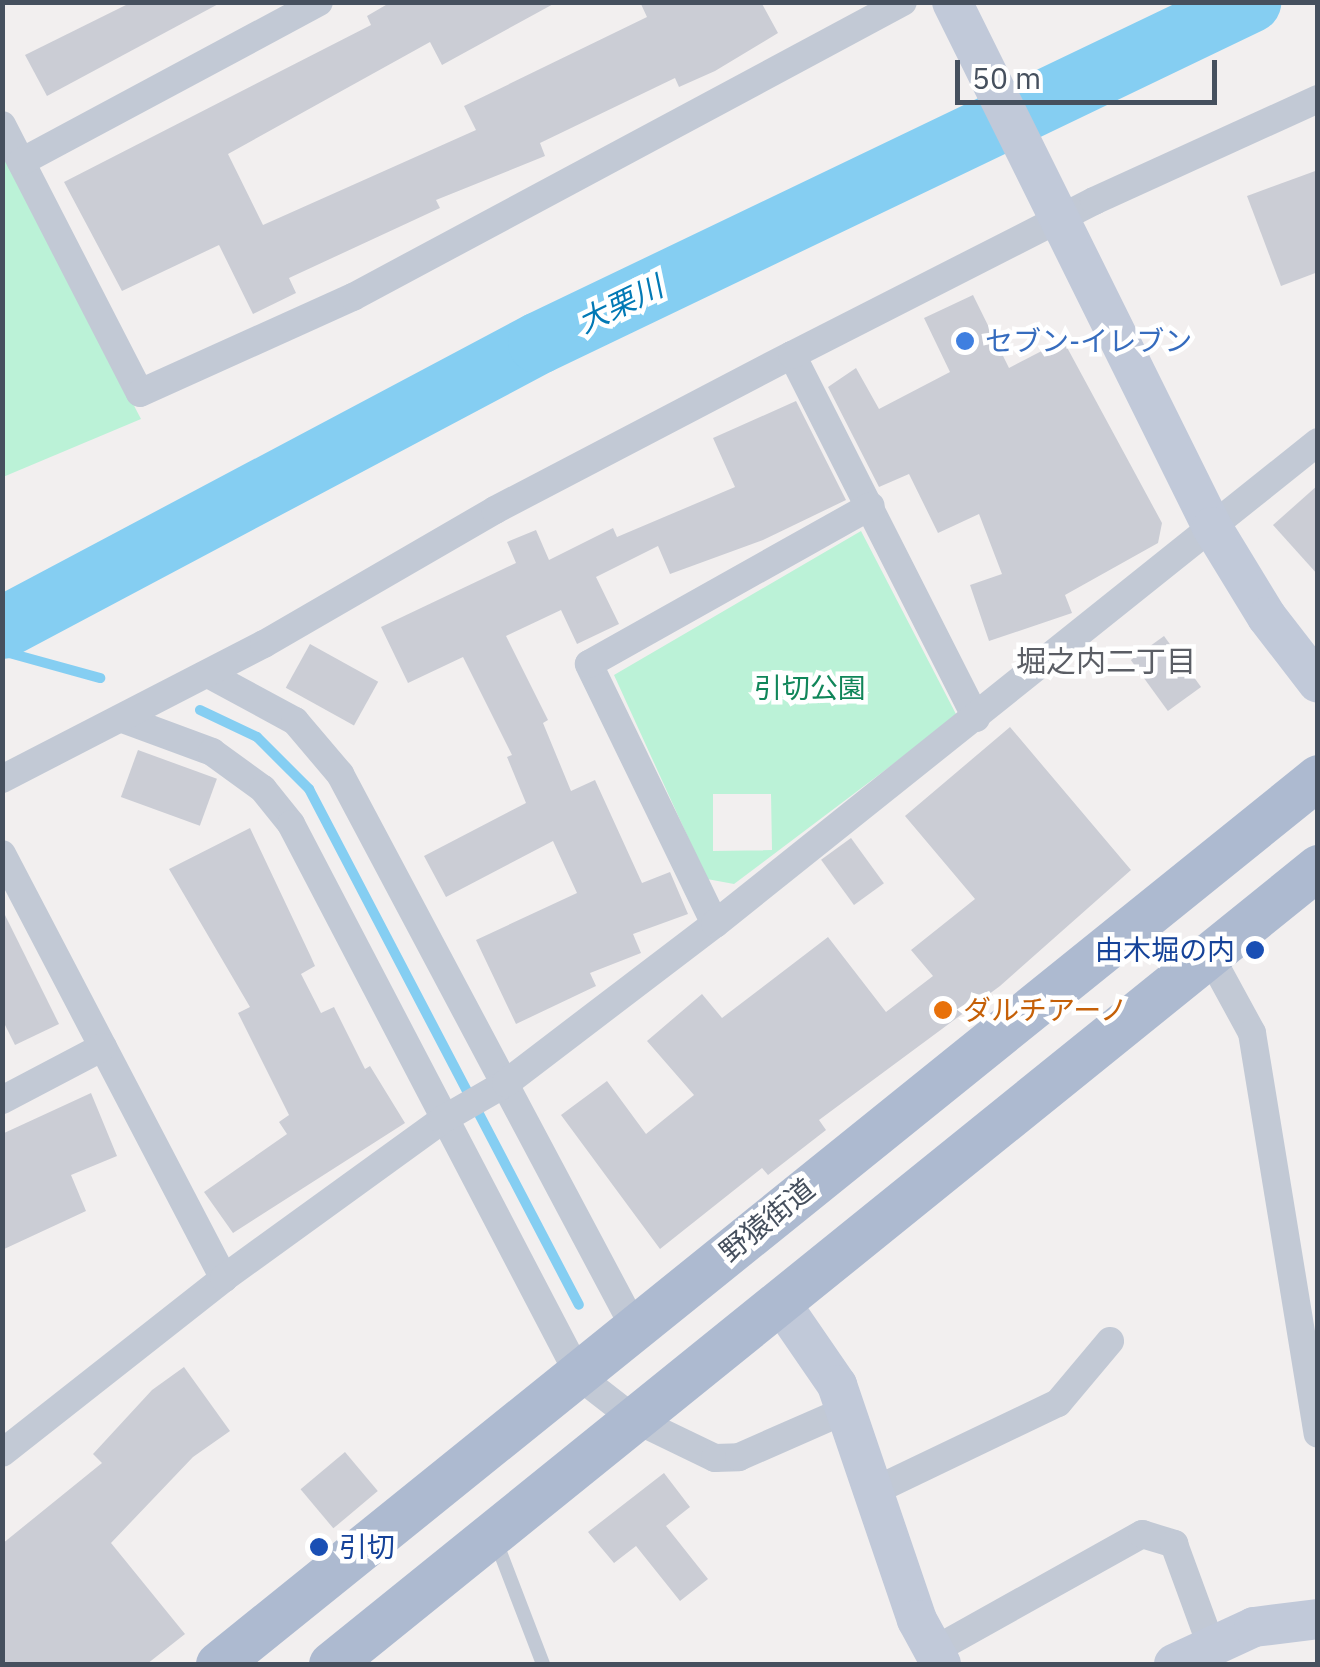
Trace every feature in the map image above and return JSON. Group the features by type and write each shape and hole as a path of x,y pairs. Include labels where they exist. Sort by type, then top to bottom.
{"main road":[{"name":"野猿街道","path":"218,1664 580,1377 634,1327 1318,777"},
{"path":"331,1664 1318,867"}],"street":[{"path":"21,162 319,2"},
{"path":"2,124 140,393 353,297 903,2"},
{"path":"952,2 1212,527 1267,618 1318,683"},
{"path":"2,779 123,720 494,510 792,355 1052,204 1318,99"},
{"path":"792,355 976,718"},
{"path":"2,1453 224,1278 442,1120 506,1082 715,924 1318,442"},
{"path":"715,924 589,664 871,506"},
{"path":"208,674 262,699 321,747 506,1082 634,1327"},
{"path":"123,720 212,752 272,800 291,824 442,1120 580,1377 634,1420 715,1458 739,1457 846,1410"},
{"path":"2,854 224,1278"},
{"path":"1210,954 1252,1033 1318,1434"},
{"path":"2,1100 103,1047"},
{"path":"780,1302 814,1346 846,1410 936,1658 1142,1534 1174,1544 1211,1645"},
{"path":"874,1491 1058,1403 1110,1341"},
{"path":"1174,1664 1254,1627 1318,1618"}],"lane":[{"path":"493,1533 543,1664"}],"green space":[{"path":"2,153 141,419 3,477 2,477"},
{"name":"引切公園","path":"861,531 957,716 734,884 707,879 614,675","holes":["713,794 771,794 772,850 713,851"]}],"building":[{"path":"132,2 222,2 47,96 25,55"},
{"path":"391,2 557,2 442,65 430,42 228,154 263,225 476,130 464,106 647,17 640,2 761,2 778,33 715,71 679,87 675,78 540,143 545,156 436,200 440,208 289,278 296,293 253,314 219,245 122,291 64,182 371,25 367,16"},
{"path":"1318,170 1318,272 1281,286 1247,196"},
{"path":"973,295 1009,368 1063,340 1162,523 1158,543 1065,595 1072,613 989,641 970,585 1002,574 979,514 938,533 909,474 879,487 828,387 856,368 879,409 950,372 924,318"},
{"path":"796,401 846,500 763,540 670,574 658,546 596,577 619,624 577,644 561,610 506,636 548,720 543,723 571,791 595,780 642,883 670,872 688,914 633,934 641,953 590,973 596,986 516,1024 476,940 577,893 553,841 446,897 424,856 526,803 507,757 512,755 463,657 408,683 381,627 516,563 507,542 536,530 549,560 613,528 617,537 735,487 713,438"},
{"path":"1318,485 1318,575 1273,525"},
{"path":"1164,636 1201,687 1168,711 1131,660"},
{"path":"310,644 378,682 354,726 286,688"},
{"path":"1010,727 1131,870 1000,986 819,1120 826,1130 768,1175 762,1168 660,1249 561,1115 607,1081 646,1134 694,1095 647,1041 702,994 722,1018 828,937 886,1012 933,976 911,950 975,899 905,816"},
{"path":"138,750 217,779 200,826 121,797"},
{"path":"250,828 315,966 301,974 321,1013 334,1007 365,1069 370,1066 405,1123 233,1233 204,1192 287,1134 279,1122 289,1115 238,1013 250,1007 169,869"},
{"path":"851,838 884,883 854,905 821,860"},
{"path":"2,909 59,1024 15,1045 2,1019"},
{"path":"91,1093 117,1156 71,1175 86,1211 2,1250 2,1134"},
{"path":"184,1367 230,1431 193,1457 111,1543 185,1634 147,1664 2,1664 2,1544 102,1463 93,1454 152,1390"},
{"path":"345,1452 378,1491 333,1528 301,1489"},
{"path":"664,1473 690,1507 666,1526 708,1579 680,1601 636,1546 614,1563 588,1532"}],"waterway":[{"name":"大栗川","path":"2,628 539,343 1250,2"},
{"path":"2,651 100,678"},
{"path":"200,710 257,737 309,789 579,1305"}],"place":[{"name":"セブン-イレブン","path":"965,341"},
{"name":"由木堀の内","path":"1255,950"},
{"name":"ダルチアーノ","path":"943,1010"},
{"name":"引切","path":"319,1547"}],"district":[{"name":"堀之内二丁目","path":"1106,661"}]}
